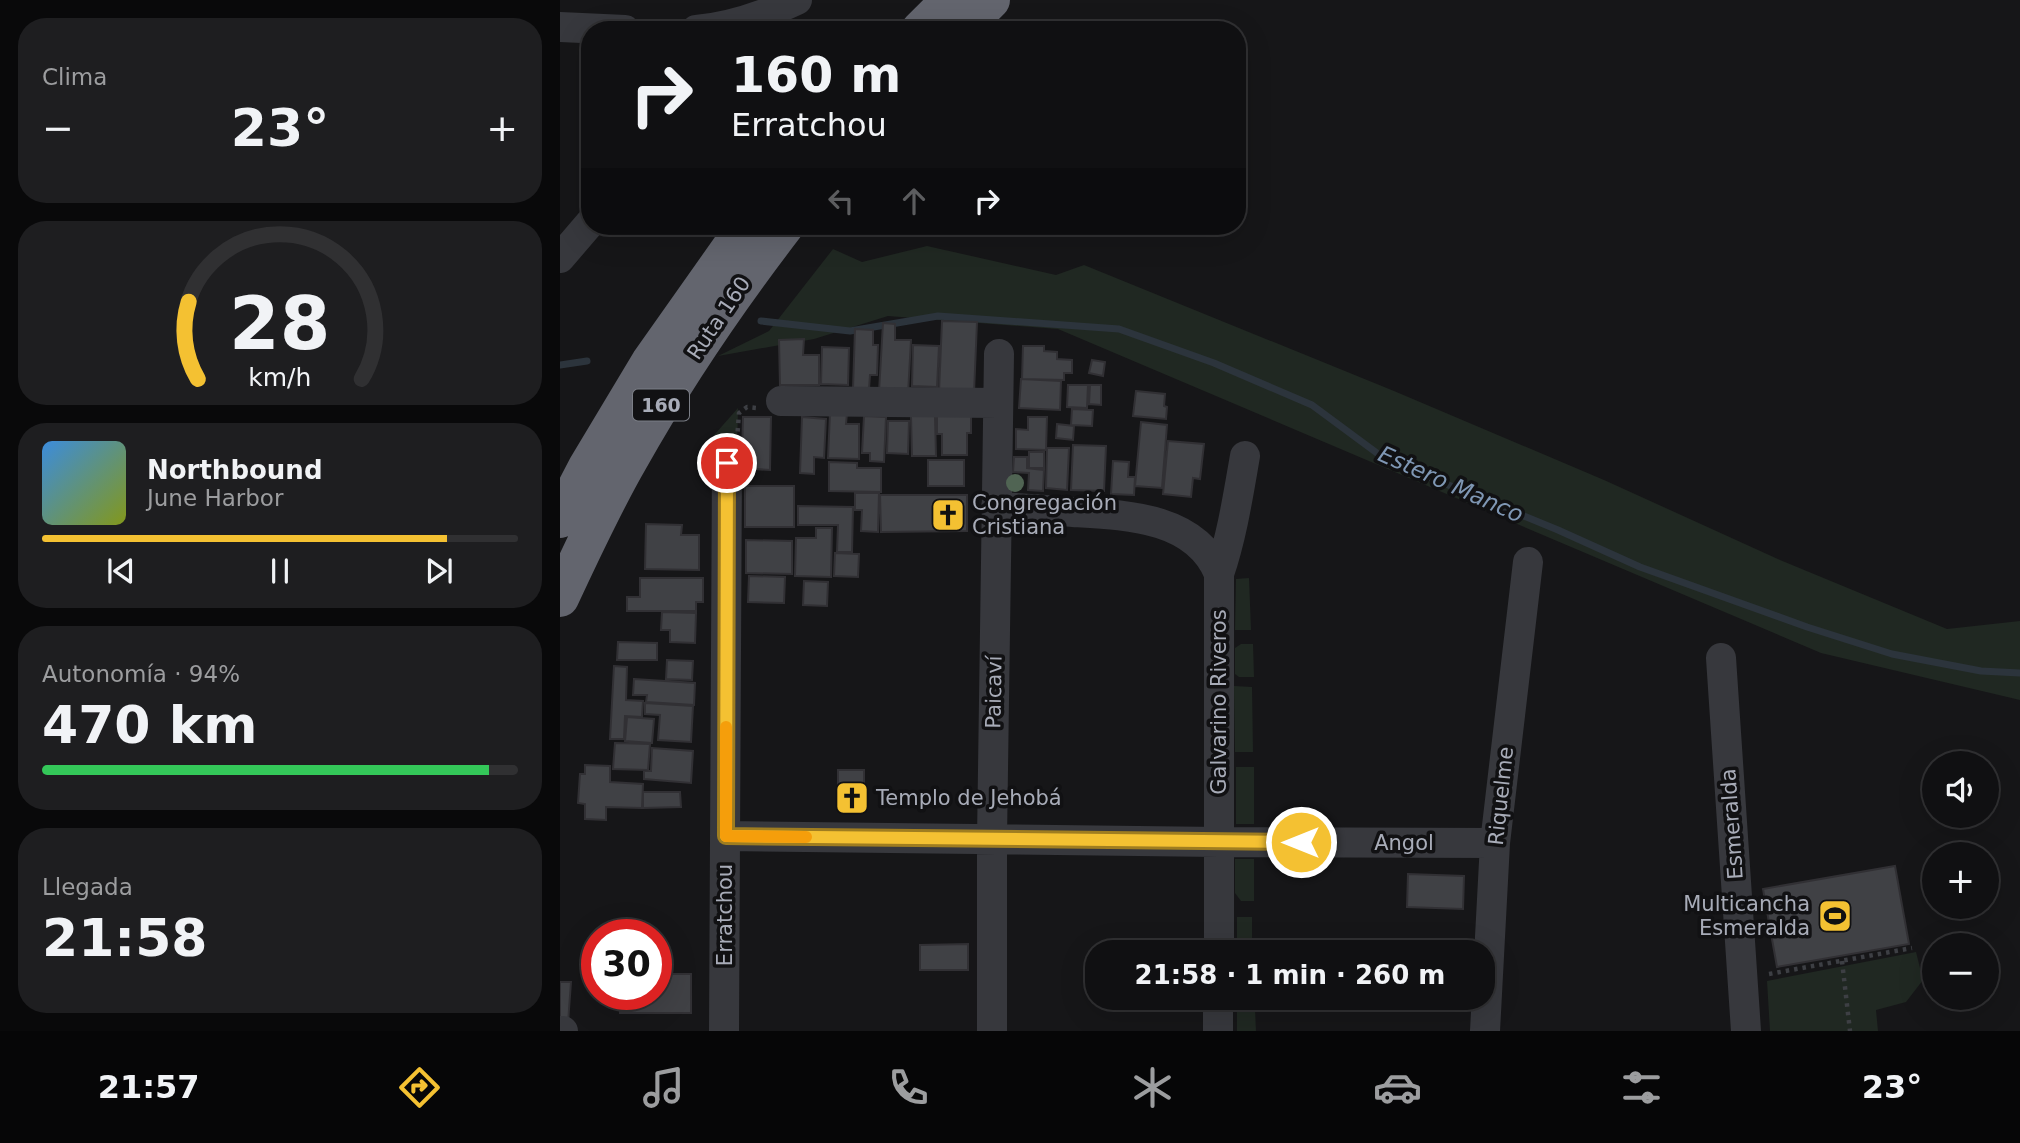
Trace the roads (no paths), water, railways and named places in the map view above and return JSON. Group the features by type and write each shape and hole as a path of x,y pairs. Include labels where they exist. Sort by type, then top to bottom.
{"highway":[{"path":"929,21 950,0"},
{"path":"970,21 991,0"},
{"name":"Ruta 160","path":"560,519 593,457 650,362 740,235"},
{"name":"Ruta 160","path":"560,598 628,460 660,406 730,300 778,235"}],"street":[{"path":"741,21 797,0"},
{"path":"795,21 817,0"},
{"path":"560,27 581,28"},
{"path":"560,258 581,234"},
{"name":"Paicaví","path":"992,1031 999,354"},
{"path":"781,401 998,403"},
{"name":"Galvarino Riveros","path":"1219,940 1219,575 1234,523 1245,456"},
{"name":"Erratchou","path":"724,1031 727,463"},
{"path":"996,507 1115,515 1160,524 1197,542 1215,563 1219,575"},
{"name":"Riquelme","path":"1485,1031 1495,843 1528,562"},
{"name":"Esmeralda","path":"1721,658 1746,1031"},
{"name":"Angol","path":"726,836 1495,843"},
{"path":"1219,1010 1219,1031"}],"waterway":[{"name":"Estero Manco","path":"761,321 850,331 938,316 1119,329 1214,363 1312,405 1385,459 1640,567 1807,627 1892,654 1981,671 2020,673"},
{"name":"Estero Manco","path":"560,365 587,361"}],"place":[{"name":"Congregación Cristiana","path":"948,515"},
{"name":"Templo de Jehobá","path":"852,798"},
{"name":"Multicancha Esmeralda","path":"1835,916"}]}
